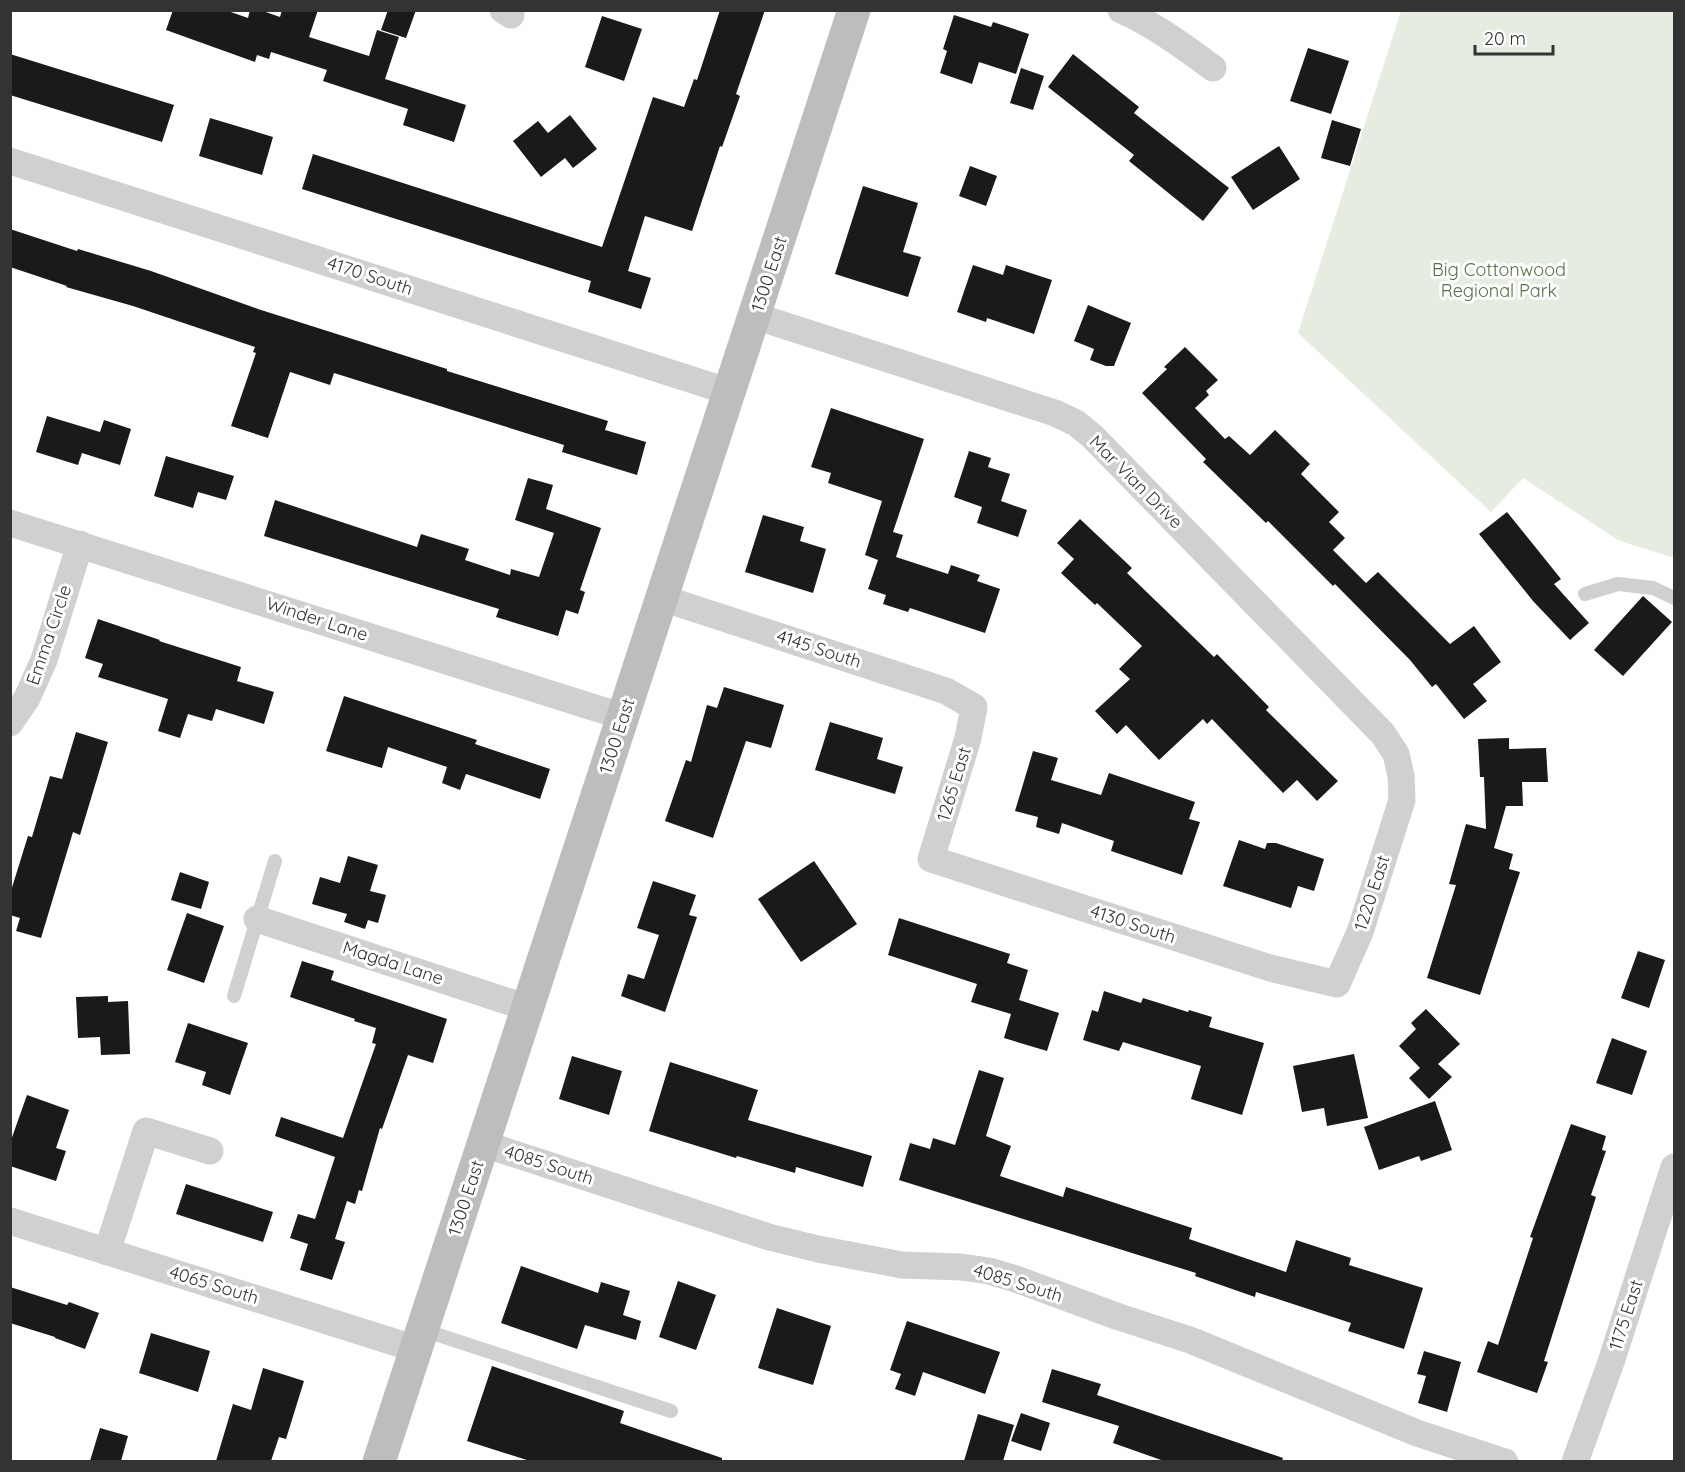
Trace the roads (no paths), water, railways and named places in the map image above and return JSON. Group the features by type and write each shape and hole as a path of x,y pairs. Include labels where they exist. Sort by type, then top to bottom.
{"main road":[{"name":"1300 East","path":"379,1461 854,10"}],"street":[{"path":"1121,10 1154,27 1214,68"},
{"name":"4170 South","path":"10,161 730,392"},
{"name":"Mar Vian Drive","path":"755,316 1045,409 1076,423 1092,436 1383,734 1396,754 1401,777 1402,800"},
{"name":"Winder Lane","path":"10,522 624,717"},
{"name":"Emma Circle","path":"10,723 27,698 44,660 80,544"},
{"name":"4145 South","path":"662,598 946,691 974,707"},
{"name":"1265 East","path":"931,860 968,738 974,707"},
{"name":"1220 East","path":"1337,984 1360,932 1402,800"},
{"name":"4130 South","path":"931,860 1270,968 1337,984"},
{"name":"Magda Lane","path":"257,919 528,1008"},
{"path":"107,1252 146,1131 210,1151"},
{"name":"4085 South","path":"484,1144 769,1237 818,1250 902,1265 961,1267 989,1271 1016,1279 1190,1340 1417,1433 1505,1461"},
{"name":"1175 East","path":"1575,1461 1611,1362 1674,1167"},
{"name":"4065 South","path":"10,1221 107,1252 420,1340"}],"lane":[{"path":"1585,594 1618,584 1653,588 1674,598"},
{"path":"234,996 275,861"},
{"path":"420,1340 670,1411"}],"park label":[{"name":"Big Cottonwood Regional Park","path":"1499,280"}]}
